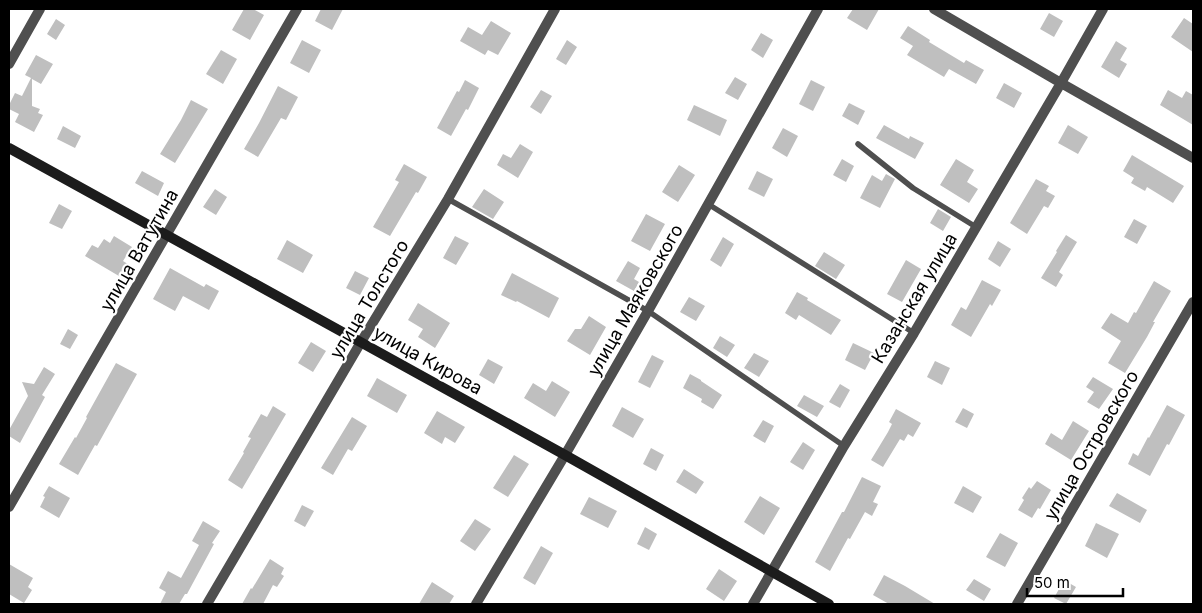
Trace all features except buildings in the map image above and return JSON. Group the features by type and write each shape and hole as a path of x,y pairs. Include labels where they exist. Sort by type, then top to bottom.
{"street":[{"path":"9,64 40,9"},
{"name":"улица Ватутина","path":"9,507 297,9"},
{"name":"улица Толстого","path":"207,604 361,342 448,199 555,9"},
{"name":"улица Маяковского","path":"476,604 648,311 818,9"},
{"path":"934,9 1193,158"},
{"name":"Казанская улица","path":"753,604 844,446 914,333 1103,9"},
{"name":"улица Кирова","path":"9,148 565,455 829,604"},
{"name":"улица Островского","path":"1017,604 1193,302"}],"lane":[{"path":"858,144 913,188 976,227"},
{"path":"448,199 648,311 844,446"},
{"path":"708,204 914,333"}]}
